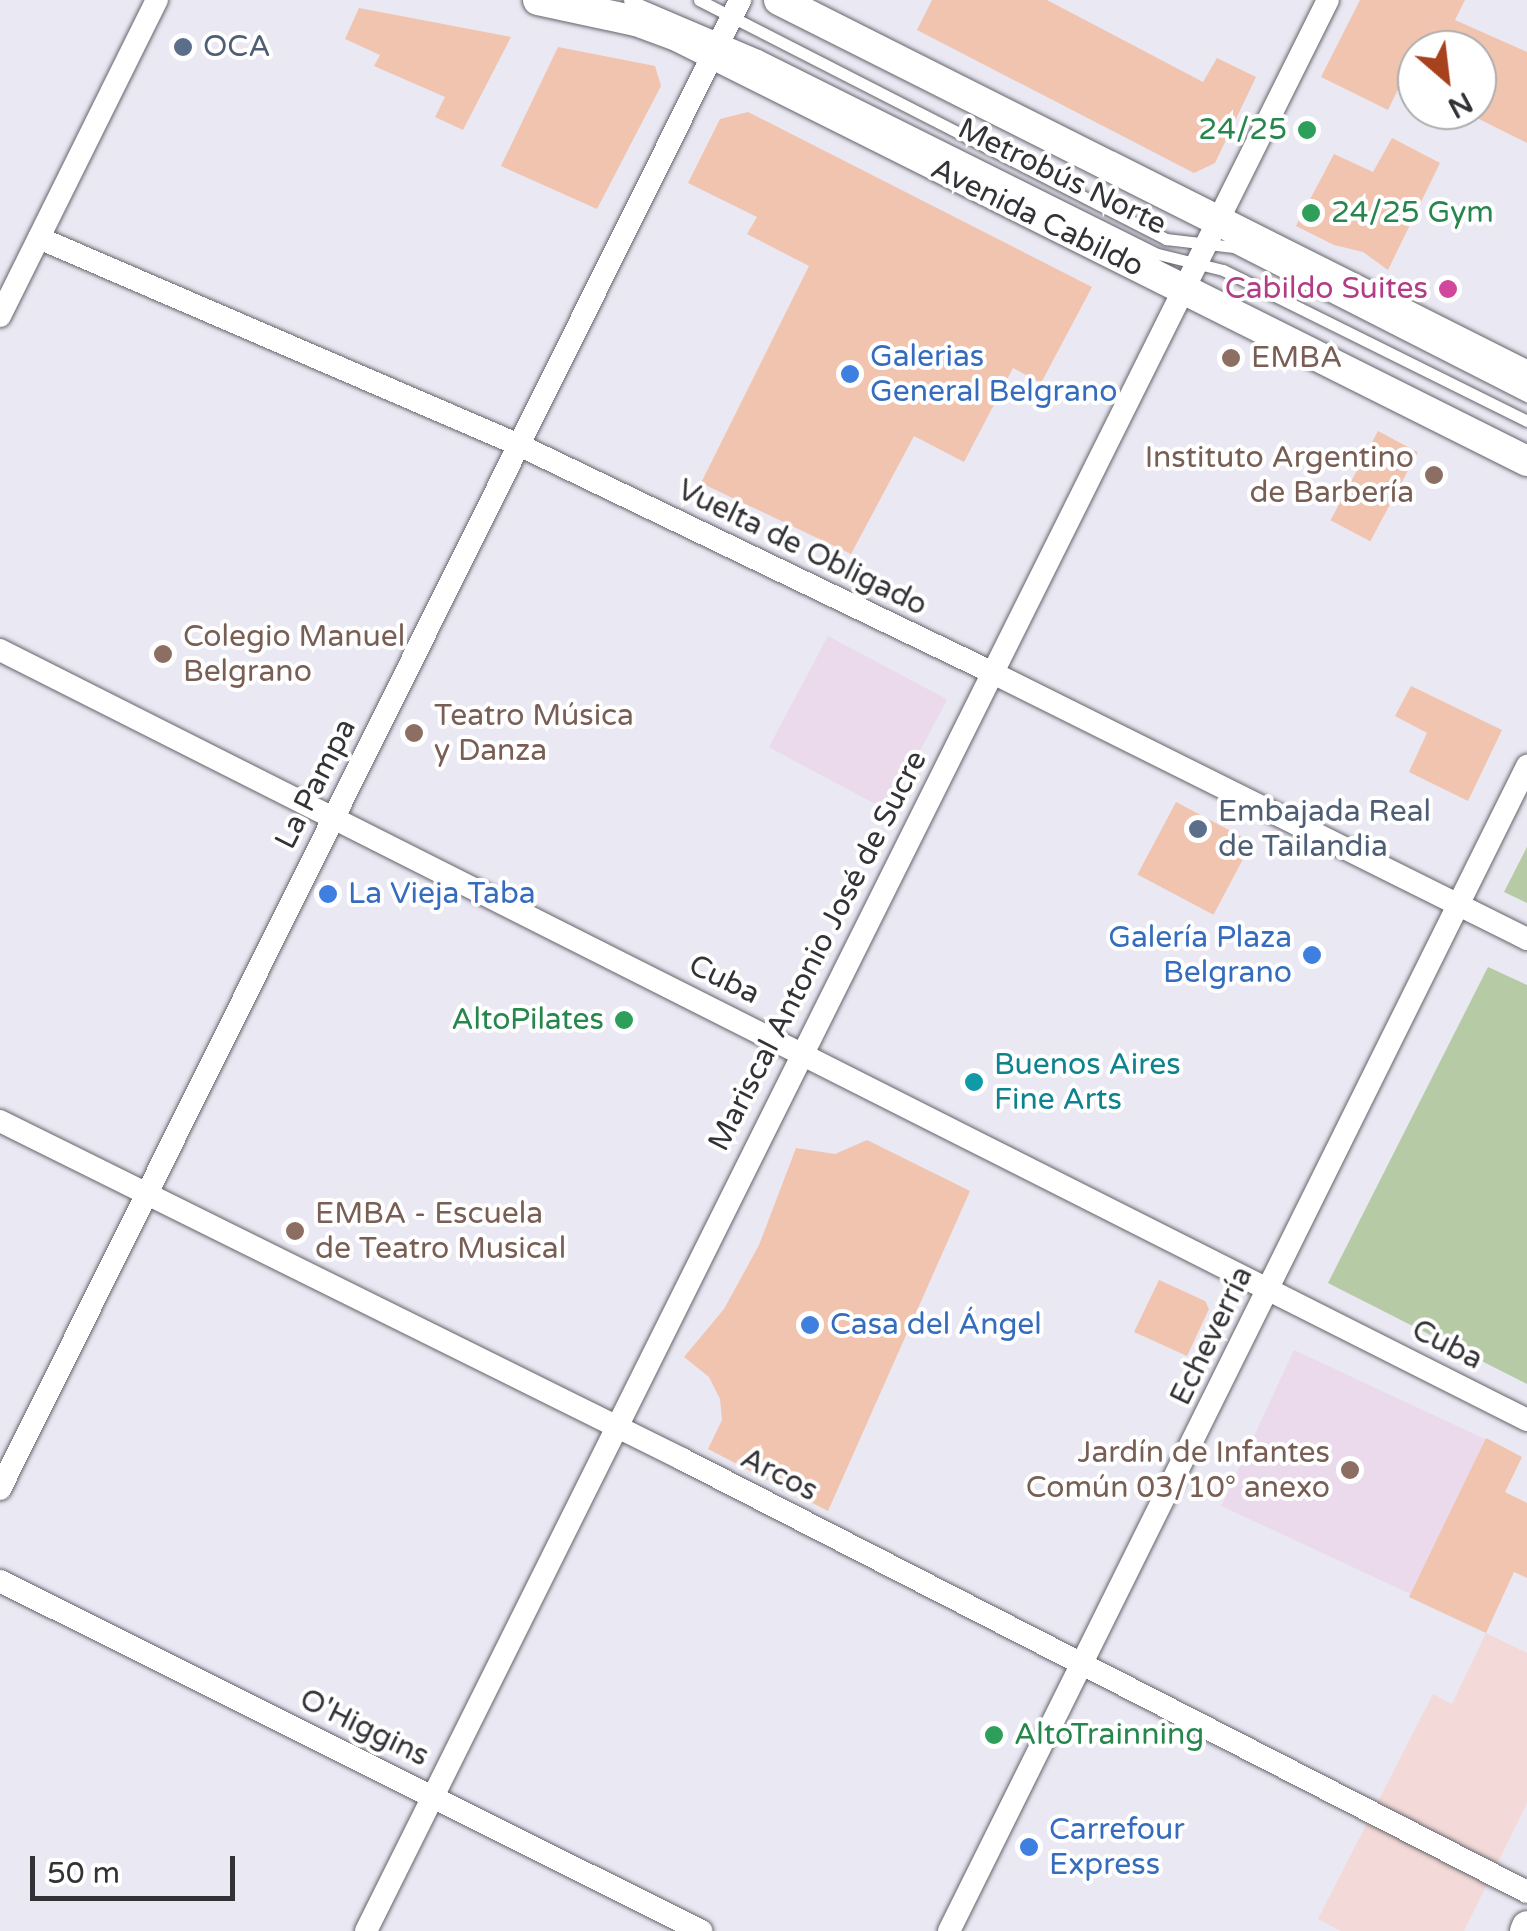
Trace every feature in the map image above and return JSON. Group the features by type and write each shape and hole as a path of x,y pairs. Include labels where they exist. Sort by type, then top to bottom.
{"main road":[{"name":"Avenida Cabildo","path":"538,0 636,22 727,28 1199,254 1527,376"},
{"name":"Avenida Cabildo","path":"779,0 1199,254 1527,460"}],"street":[{"path":"0,316 157,0"},
{"name":"Mariscal Antonio José de Sucre","path":"366,1931 614,1426 1328,0"},
{"name":"La Pampa","path":"0,1488 727,28"},
{"name":"Vuelta de Obligado","path":"39,238 519,445 991,672 1527,938"},
{"name":"Cuba","path":"0,650 1270,1287 1527,1420"},
{"name":"Echeverría","path":"950,1931 1527,766"},
{"name":"Arcos","path":"0,1121 1084,1663 1527,1892"},
{"name":"O'Higgins","path":"0,1582 701,1931"}],"lane":[{"name":"Metrobús Norte","path":"629,0 727,28 1199,254 1222,270 1527,421"},
{"name":"Metrobús Norte","path":"699,0 727,28"},
{"path":"1199,254 1234,247 1527,396"}],"shaded area":[{"path":"828,636 947,699 888,811 769,747"},
{"name":"Jardín de Infantes Común 03/10° anexo","path":"1294,1350 1485,1439 1413,1595 1221,1506"},
{"path":"1486,1633 1527,1653 1527,1803 1464,1931 1341,1931 1318,1919 1433,1694 1452,1704"}],"green space":[{"path":"1527,847 1527,903 1504,892"},
{"path":"1488,967 1527,985 1527,1384 1328,1283"}],"building":[{"path":"932,0 1047,0 1203,82 1217,58 1256,77 1215,163 1194,173 917,30"},
{"path":"1360,0 1465,0 1455,20 1478,30 1397,30 1397,91 1388,110 1321,77"},
{"path":"359,8 511,37 463,130 435,117 445,97 374,66 380,55 345,39"},
{"path":"1497,39 1527,52 1527,143 1497,128"},
{"path":"558,47 655,66 661,86 597,209 501,166"},
{"path":"748,112 1092,287 1041,383 1013,368 964,462 914,436 851,554 701,483 809,266 747,234 757,217 688,183 720,119"},
{"path":"1392,138 1440,163 1388,270 1363,252 1334,245 1296,226 1334,154 1373,172"},
{"path":"1378,431 1418,452 1370,541 1331,520"},
{"path":"1411,686 1502,730 1468,801 1409,772 1427,733 1395,716"},
{"path":"1176,802 1252,842 1213,915 1138,874"},
{"name":"Casa del Ángel","path":"867,1140 970,1191 828,1511 708,1449 722,1420 720,1399 709,1377 684,1357 724,1309 759,1245 796,1148 835,1154"},
{"path":"1159,1280 1205,1301 1209,1309 1187,1356 1134,1332"},
{"path":"1486,1438 1522,1457 1505,1492 1527,1503 1527,1578 1514,1572 1486,1633 1409,1597"}],"place":[{"name":"OCA","path":"183,47"},
{"name":"24/25","path":"1307,130"},
{"name":"24/25 Gym","path":"1311,213"},
{"name":"Cabildo Suites","path":"1448,289"},
{"name":"EMBA","path":"1231,358"},
{"name":"Galerias General Belgrano","path":"850,374"},
{"name":"Instituto Argentino de Barbería","path":"1434,475"},
{"name":"Colegio Manuel Belgrano","path":"163,654"},
{"name":"Teatro Música y Danza","path":"414,733"},
{"name":"Embajada Real de Tailandia","path":"1198,829"},
{"name":"La Vieja Taba","path":"328,894"},
{"name":"Galería Plaza Belgrano","path":"1312,955"},
{"name":"AltoPilates","path":"624,1020"},
{"name":"Buenos Aires Fine Arts","path":"974,1082"},
{"name":"EMBA - Escuela de Teatro Musical","path":"295,1231"},
{"name":"Casa del Ángel","path":"810,1325"},
{"name":"Jardín de Infantes Común 03/10° anexo","path":"1350,1470"},
{"name":"AltoTrainning","path":"994,1735"},
{"name":"Carrefour Express","path":"1029,1847"}]}
